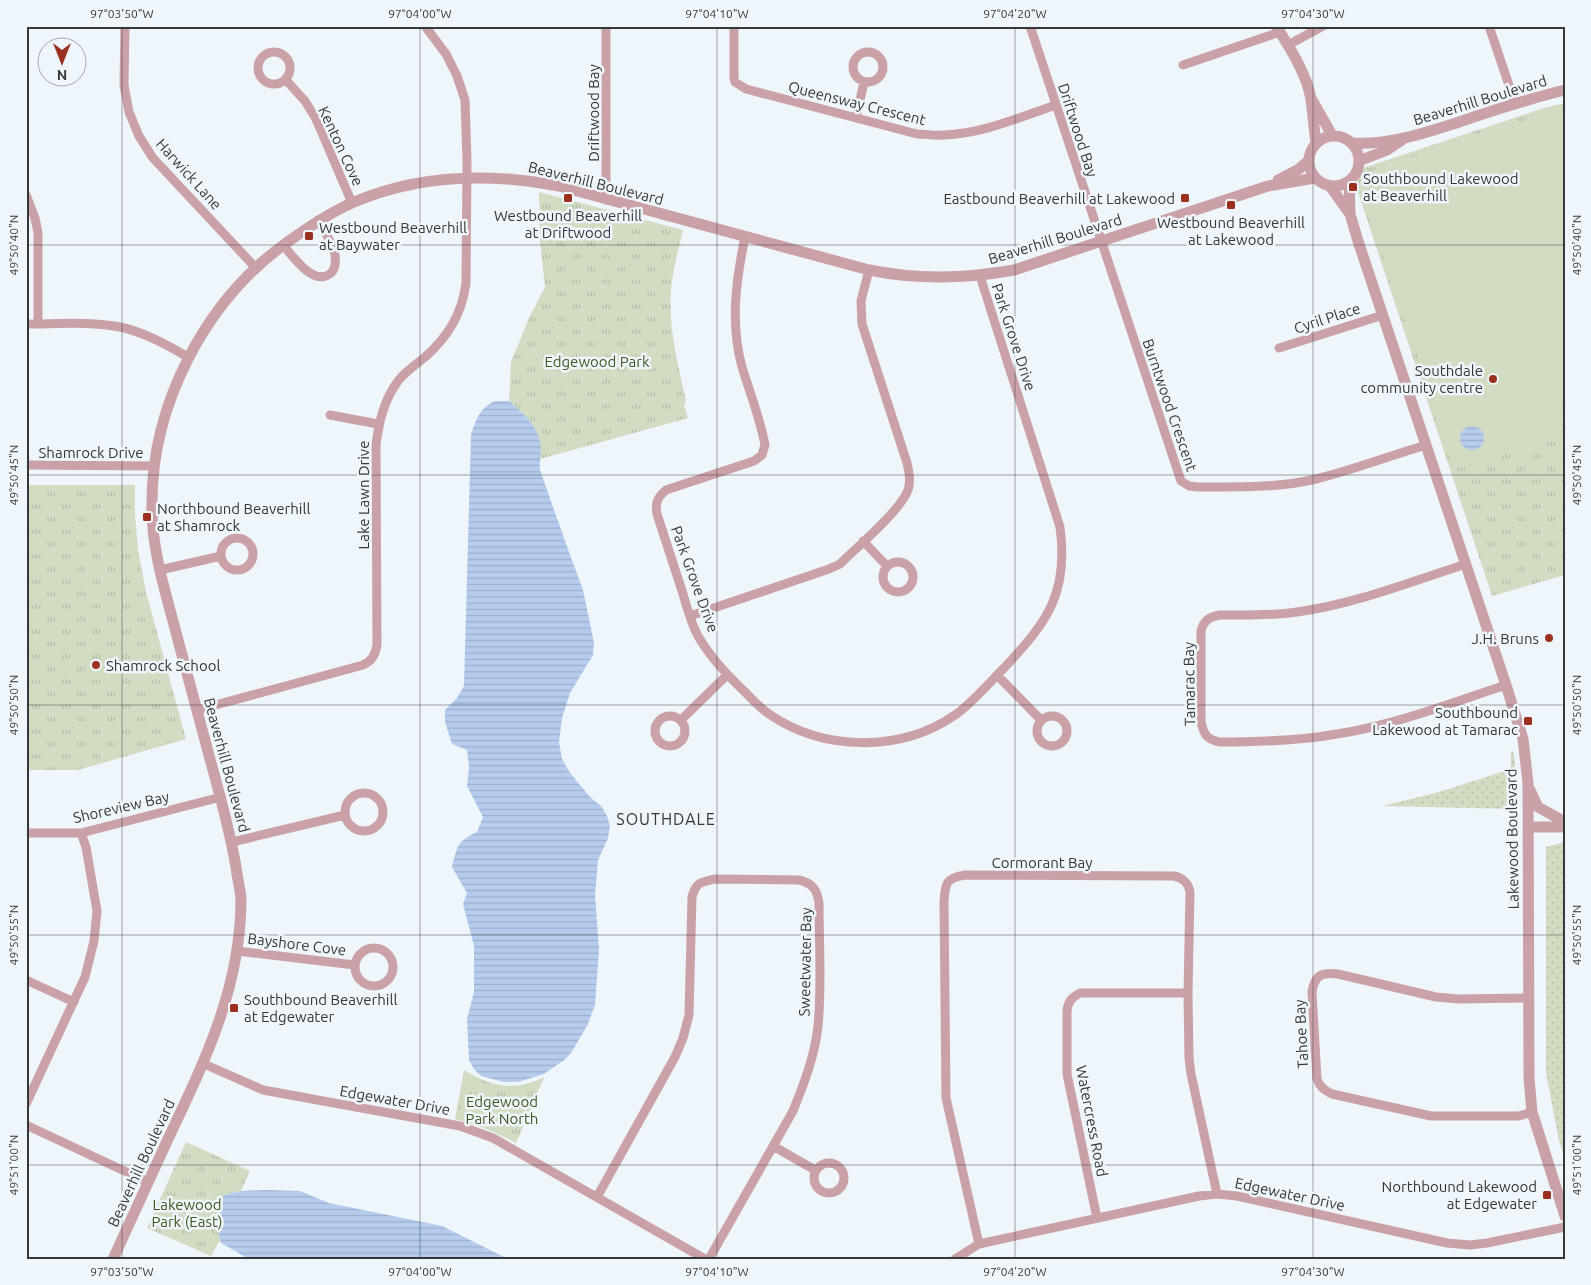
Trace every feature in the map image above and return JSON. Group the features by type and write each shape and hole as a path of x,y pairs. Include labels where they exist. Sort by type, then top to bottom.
{"street":[{"name":"Harwick Lane","path":"125,26 124,85 129,112 139,136 153,158 255,267"},
{"name":"Lake Lawn Drive","path":"197,710 363,665 369,662 375,655 377,645 376,445 378,424 385,402 395,386 406,373 436,347 456,320 464,298 466,283 467,178 465,100 458,76 446,54 425,26"},
{"name":"Driftwood Bay","path":"606,26 606,200"},
{"name":"Queensway Crescent","path":"734,26 734,78 739,85 746,89 917,134 944,135 970,132 996,126 1056,105"},
{"name":"Driftwood Bay","path":"1030,26 1100,242"},
{"path":"1288,45 1323,26"},
{"path":"1489,26 1515,103"},
{"path":"1183,65 1278,29 1300,68 1311,99 1332,135"},
{"name":"Kenton Cove","path":"285,79 305,101 316,119 352,202"},
{"path":"856,118 864,82"},
{"name":"Beaverhill Boulevard","path":"1352,143 1368,144 1404,139 1515,103 1565,90"},
{"path":"1311,99 1316,143"},
{"path":"1332,135 1341,136 1352,143 1359,156 1356,174 1350,181 1339,186 1330,186 1315,178 1308,161 1312,146 1323,137 1332,135"},
{"name":"Beaverhill Boulevard","path":"1359,162 1387,150 1404,139"},
{"name":"Beaverhill Boulevard","path":"1268,186 1308,161"},
{"name":"Beaverhill Boulevard","path":"113,1259 204,1064 224,1010 237,951 241,899 232,842 160,570 152,510 155,466 162,427 173,392 188,357 224,302 255,267 318,220 352,202 380,192 416,183 467,178 526,180 559,186 869,270 896,276 929,278 980,276 1014,270 1268,186 1315,178"},
{"name":"Lakewood Boulevard","path":"1350,181 1350,214"},
{"name":"Lakewood Boulevard","path":"1330,186 1350,214 1523,740 1528,783 1529,1078 1532,1112 1565,1216"},
{"path":"26,196 35,218 38,232 38,324"},
{"path":"284,245 308,272 317,277 326,277 333,271 336,264 335,254 318,220"},
{"name":"Park Grove Drive","path":"745,237 736,279 737,340 742,365 765,445 762,455 754,462 666,490 658,497 655,504 690,616 698,636 712,658 727,675 768,713 790,727 815,737 836,742 884,742 904,738 925,731 955,715 1032,638 1052,606 1060,580 1063,547 1060,527 980,276"},
{"name":"Burntwood Crescent","path":"1100,242 1181,481 1189,486 1289,484 1316,479 1426,445"},
{"path":"690,616 829,570 840,564 902,502 908,488 910,475 862,324 861,301 869,270"},
{"name":"Cyril Place","path":"1279,348 1383,315"},
{"path":"26,324 99,324 122,328 142,334 188,357"},
{"path":"330,415 378,424"},
{"name":"Shamrock Drive","path":"26,465 155,466"},
{"path":"863,541 887,566"},
{"path":"160,570 221,556"},
{"name":"Tamarac Bay","path":"1466,564 1352,601 1324,607 1295,613 1220,615 1210,617 1203,623 1201,631 1201,722 1204,734 1209,740 1219,742 1292,741 1339,734 1397,721 1506,685"},
{"path":"681,720 727,675"},
{"path":"996,675 1041,720"},
{"path":"1528,783 1532,797 1538,807 1565,822"},
{"path":"363,793 375,797 382,808 382,814 377,825 367,830 356,829 351,826 345,816 345,809 351,798 363,793"},
{"name":"Shoreview Bay","path":"26,833 81,833 221,797"},
{"path":"232,842 345,816"},
{"path":"1528,827 1565,827"},
{"path":"26,1104 85,977 94,941 97,911 90,866 81,833"},
{"name":"Cormorant Bay","path":"979,1244 946,1098 944,902 945,888 954,877 965,875 1174,876 1180,877 1189,886 1188,993 1191,1074 1217,1194"},
{"name":"Sweetwater Bay","path":"598,1197 676,1056 683,1038 689,1016 691,992 692,897 695,888 702,882 715,879 798,880 813,886 818,895 818,1028 803,1086 793,1111 774,1146 709,1259"},
{"name":"Bayshore Cove","path":"376,948 389,956 392,962 392,970 390,977 385,982 378,986 371,986 364,984 358,979 355,965 357,958 362,952 376,948"},
{"name":"Bayshore Cove","path":"237,951 355,965"},
{"name":"Tahoe Bay","path":"1528,998 1436,997 1327,972 1318,976 1313,984 1312,992 1317,1079 1319,1085 1332,1094 1431,1116 1519,1116 1532,1112"},
{"path":"26,980 74,1002"},
{"name":"Watercress Road","path":"1097,1218 1067,1074 1066,1011 1068,1004 1072,998 1080,993 1188,993"},
{"name":"Edgewater Drive","path":"204,1064 263,1090 460,1126 477,1131 493,1138 705,1259"},
{"path":"26,1125 148,1182"},
{"path":"774,1146 815,1170"},
{"name":"Edgewater Drive","path":"955,1259 979,1244 1217,1194 1237,1196 1447,1243 1470,1245 1487,1243 1565,1227"}],"green space":[{"name":"Southdale community centre","path":"1565,103 1565,575 1492,596 1355,183 1363,168 1544,108"},
{"name":"Southdale community centre","path":"1556,110 1565,110 1565,398 1555,402 1559,419 1545,439 1455,468 1359,185 1365,173"},
{"name":"Edgewood Park","path":"539,192 683,230 673,275 670,304 674,346 688,418 540,459 537,433 523,413 509,401 511,362 529,318 545,287 540,240"},
{"name":"Shamrock School","path":"26,485 135,485 138,550 146,592 186,739 78,770 26,770"},
{"path":"1511,751 1515,760 1515,809 1383,806 1439,792 1511,769"},
{"path":"1565,842 1565,1158 1559,1141 1546,1073 1546,847"},
{"name":"Edgewood Park North","path":"464,1070 474,1076 503,1086 523,1085 544,1077 516,1143 487,1129 455,1119"},
{"name":"Lakewood Park (East)","path":"186,1142 250,1171 241,1191 224,1195 217,1217 220,1240 211,1256 147,1228"}],"water":[{"path":"495,401 509,401 535,428 541,450 540,470 583,590 594,643 593,655 570,693 562,718 559,742 562,759 570,773 590,797 602,807 610,826 608,838 598,860 595,895 599,949 595,1005 587,1026 571,1053 564,1060 544,1074 518,1082 504,1082 481,1076 469,1060 467,1019 474,992 474,946 463,904 467,893 452,867 459,845 465,838 477,832 483,817 467,786 469,767 467,750 452,744 445,722 445,710 457,698 464,686 471,435 479,415"},
{"path":"1472,426 1480,430 1484,438 1480,446 1472,450 1464,446 1460,438 1464,430"},
{"path":"241,1191 300,1191 329,1203 442,1226 508,1259 249,1259 221,1243 217,1224 219,1208 224,1195"}],"place":[{"name":"Southbound Lakewood at Beaverhill","path":"1353,187"},
{"name":"Westbound Beaverhill at Driftwood","path":"568,198"},
{"name":"Eastbound Beaverhill at Lakewood","path":"1185,198"},
{"name":"Westbound Beaverhill at Lakewood","path":"1231,205"},
{"name":"Westbound Beaverhill at Baywater","path":"309,236"},
{"name":"Southdale community centre","path":"1493,379"},
{"name":"Northbound Beaverhill at Shamrock","path":"147,517"},
{"name":"J.H. Bruns","path":"1549,638"},
{"name":"Shamrock School","path":"96,665"},
{"name":"Southbound Lakewood at Tamarac","path":"1528,721"},
{"name":"Southbound Beaverhill at Edgewater","path":"234,1008"},
{"name":"Northbound Lakewood at Edgewater","path":"1547,1195"}],"district":[{"name":"SOUTHDALE","path":"666,819"}]}
